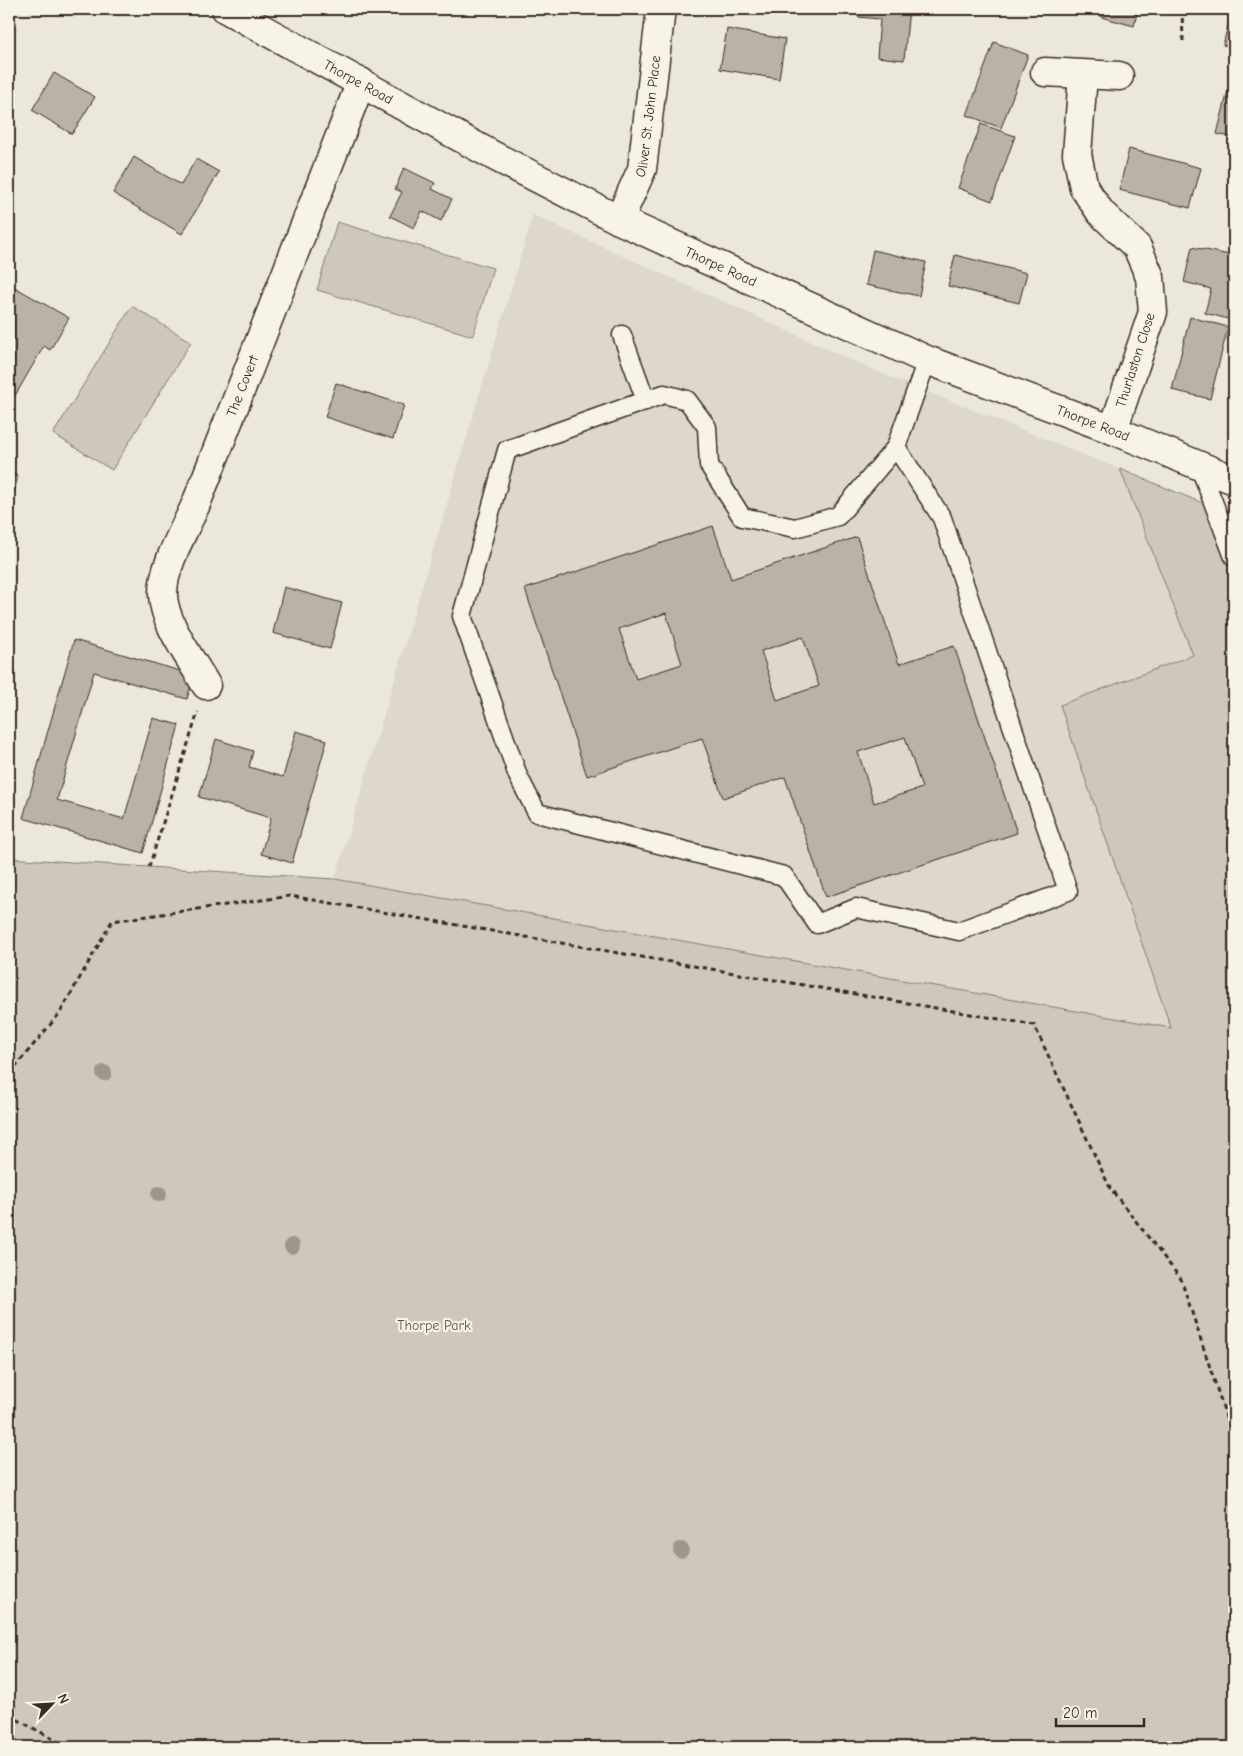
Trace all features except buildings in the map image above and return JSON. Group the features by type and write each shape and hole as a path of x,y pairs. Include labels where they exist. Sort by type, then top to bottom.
{"street":[{"name":"Oliver St. John Place","path":"619,220 642,169 661,9"},
{"name":"Thorpe Road","path":"234,10 494,156 619,220 927,360 1113,430 1234,480"},
{"path":"1045,72 1119,76"},
{"name":"Thurlaston Close","path":"1083,75 1077,154 1084,188 1101,213 1138,247 1150,277 1153,312 1113,430"},
{"name":"The Covert","path":"206,686 168,618 163,594 168,567 196,504 361,82"}],"lane":[{"path":"622,334 646,401"},
{"path":"896,447 942,518 1068,891 959,931 856,908 817,924 784,876 537,813 518,776 462,616 507,450 664,394 687,400 707,427 709,465 742,517 795,528 838,516 896,447 927,360"},
{"path":"1199,465 1234,558"}],"path":[{"path":"1182,9 1183,41"},
{"path":"149,867 206,686"},
{"path":"9,1074 60,1013 112,921 290,896 1034,1026 1110,1188 1180,1279 1234,1441"},
{"path":"9,1715 68,1747"}],"shaded area":[{"path":"533,215 878,372 1120,469 1194,655 1060,705 1171,1028 335,879"}],"green space":[{"path":"337,222 493,268 473,336 317,290"},
{"path":"132,306 191,342 112,470 53,434"},
{"name":"Thorpe Park","path":"1120,469 1234,516 1234,1747 9,1747 9,858 335,879 1171,1028 1060,705 1193,655"}]}
